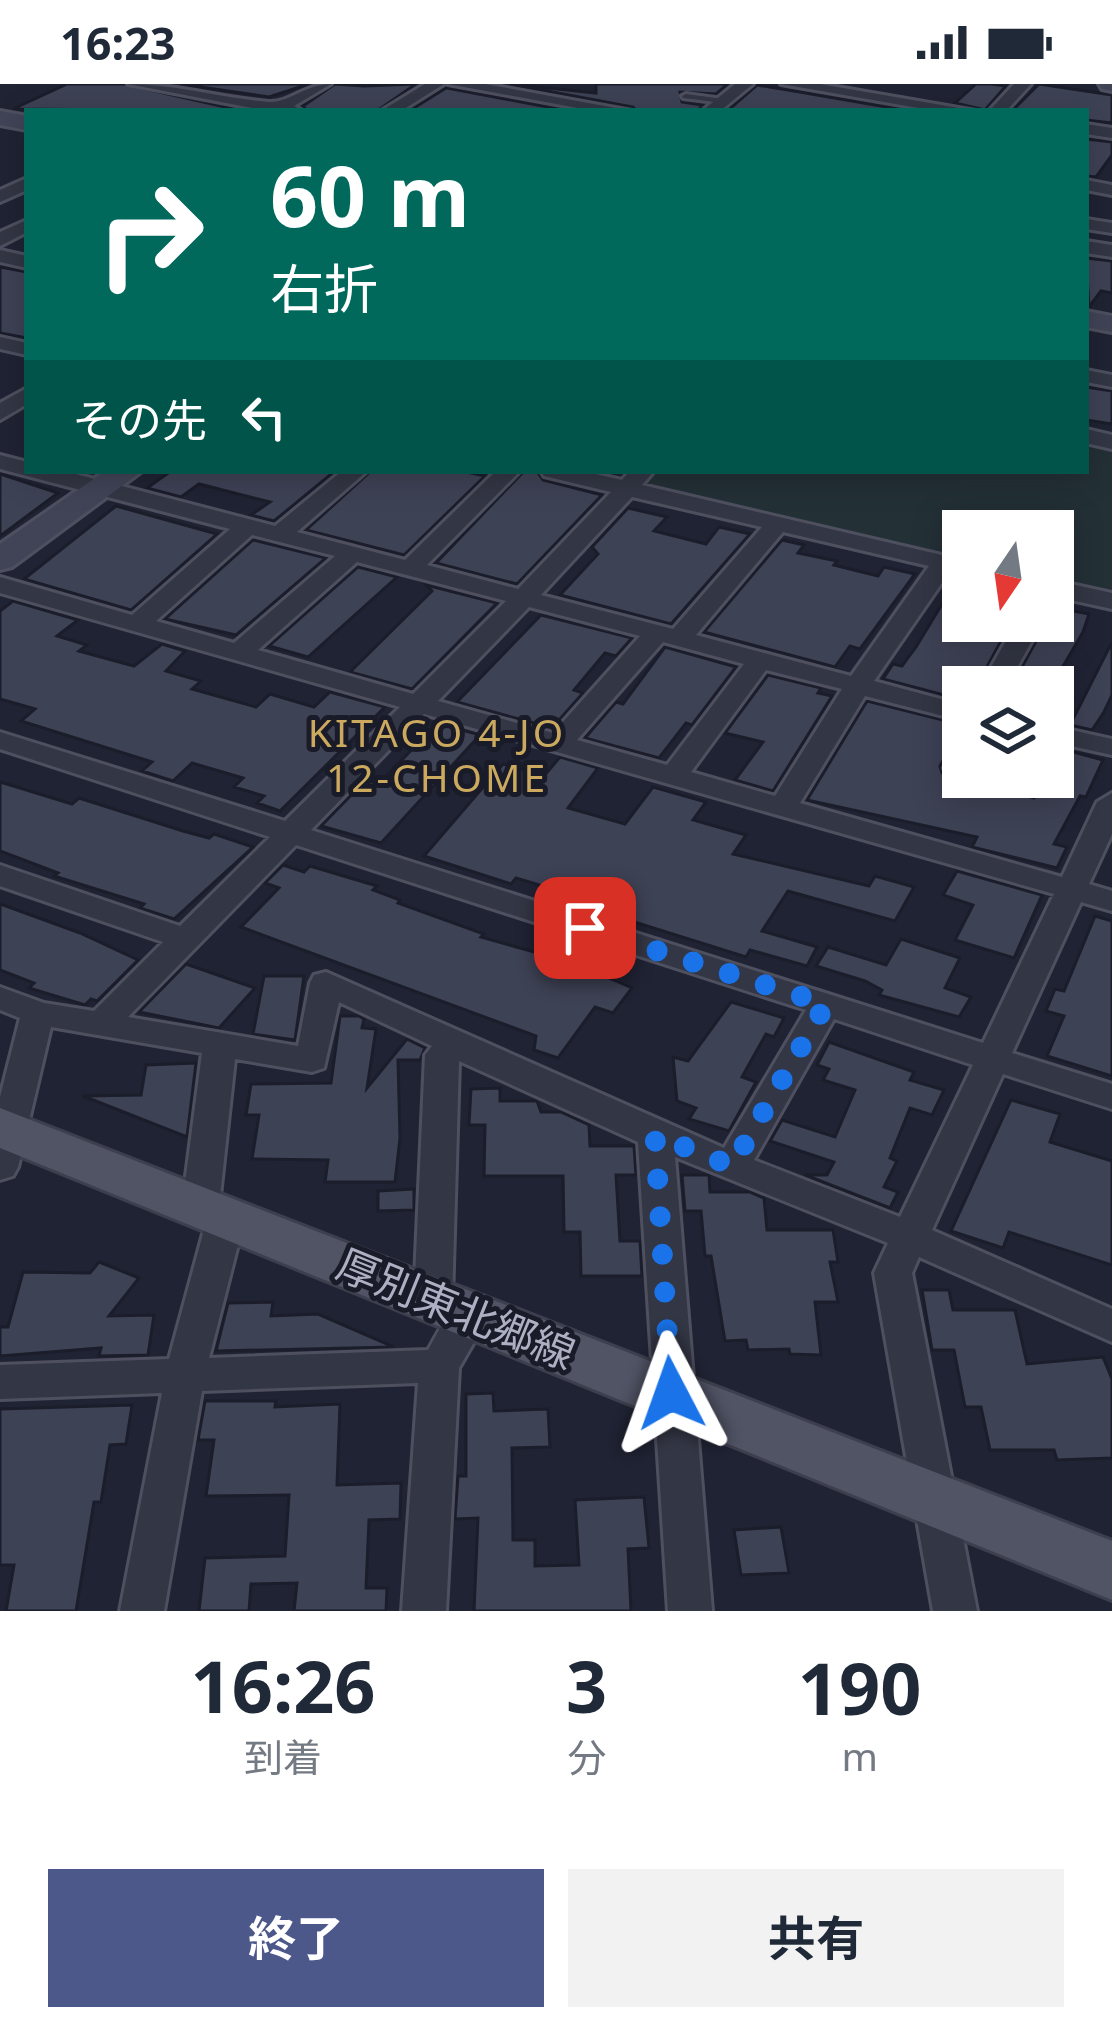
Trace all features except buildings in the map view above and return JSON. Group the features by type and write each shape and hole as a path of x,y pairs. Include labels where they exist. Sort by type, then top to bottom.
{"main road":[{"name":"厚別東北郷線","path":"3,1141 213,1212 1112,1571"}],"street":[{"path":"136,84 277,108"},
{"path":"290,108 323,84"},
{"path":"394,108 436,84"},
{"path":"456,84 565,106 580,84"},
{"path":"716,106 745,84"},
{"path":"789,84 838,87 903,106"},
{"path":"1000,108 1023,84"},
{"path":"146,108 169,87"},
{"path":"813,108 838,87"},
{"path":"66,474 115,479 248,525 352,554 942,707"},
{"path":"280,533 352,474"},
{"path":"409,569 506,474"},
{"path":"579,474 634,480 777,524 942,562"},
{"path":"0,560 115,479"},
{"path":"101,1024 524,598 634,480"},
{"path":"559,744 777,524"},
{"path":"137,624 248,525"},
{"path":"239,653 352,554"},
{"path":"782,808 858,685 942,578"},
{"path":"0,585 1112,901"},
{"path":"1074,593 1112,601"},
{"path":"673,777 760,660"},
{"path":"1074,739 1112,747"},
{"path":"0,740 1112,1097"},
{"path":"955,1611 893,1273 1112,802"},
{"path":"0,875 183,938"},
{"path":"0,998 38,1013 312,1060 326,983 655,1135 911,1237 1112,1326"},
{"path":"732,1166 826,1004"},
{"path":"3,1141 38,1013"},
{"path":"142,1611 213,1212 220,1046"},
{"path":"424,1611 439,1366 452,1309 442,1055 458,1046"},
{"path":"655,1135 690,1611"},
{"path":"0,1382 439,1366"}],"lane":[{"path":"686,96 716,106"}],"shaded area":[{"path":"1089,442 1112,447 1112,595 1074,587 1074,510 942,510 942,557 640,488 654,474 1089,474"}],"district":[{"name":"KITAGO 4-JO 12-CHOME","path":"437,756"}],"route":[{"path":"585,928 826,1004 732,1166 655,1135 671,1393"}]}
